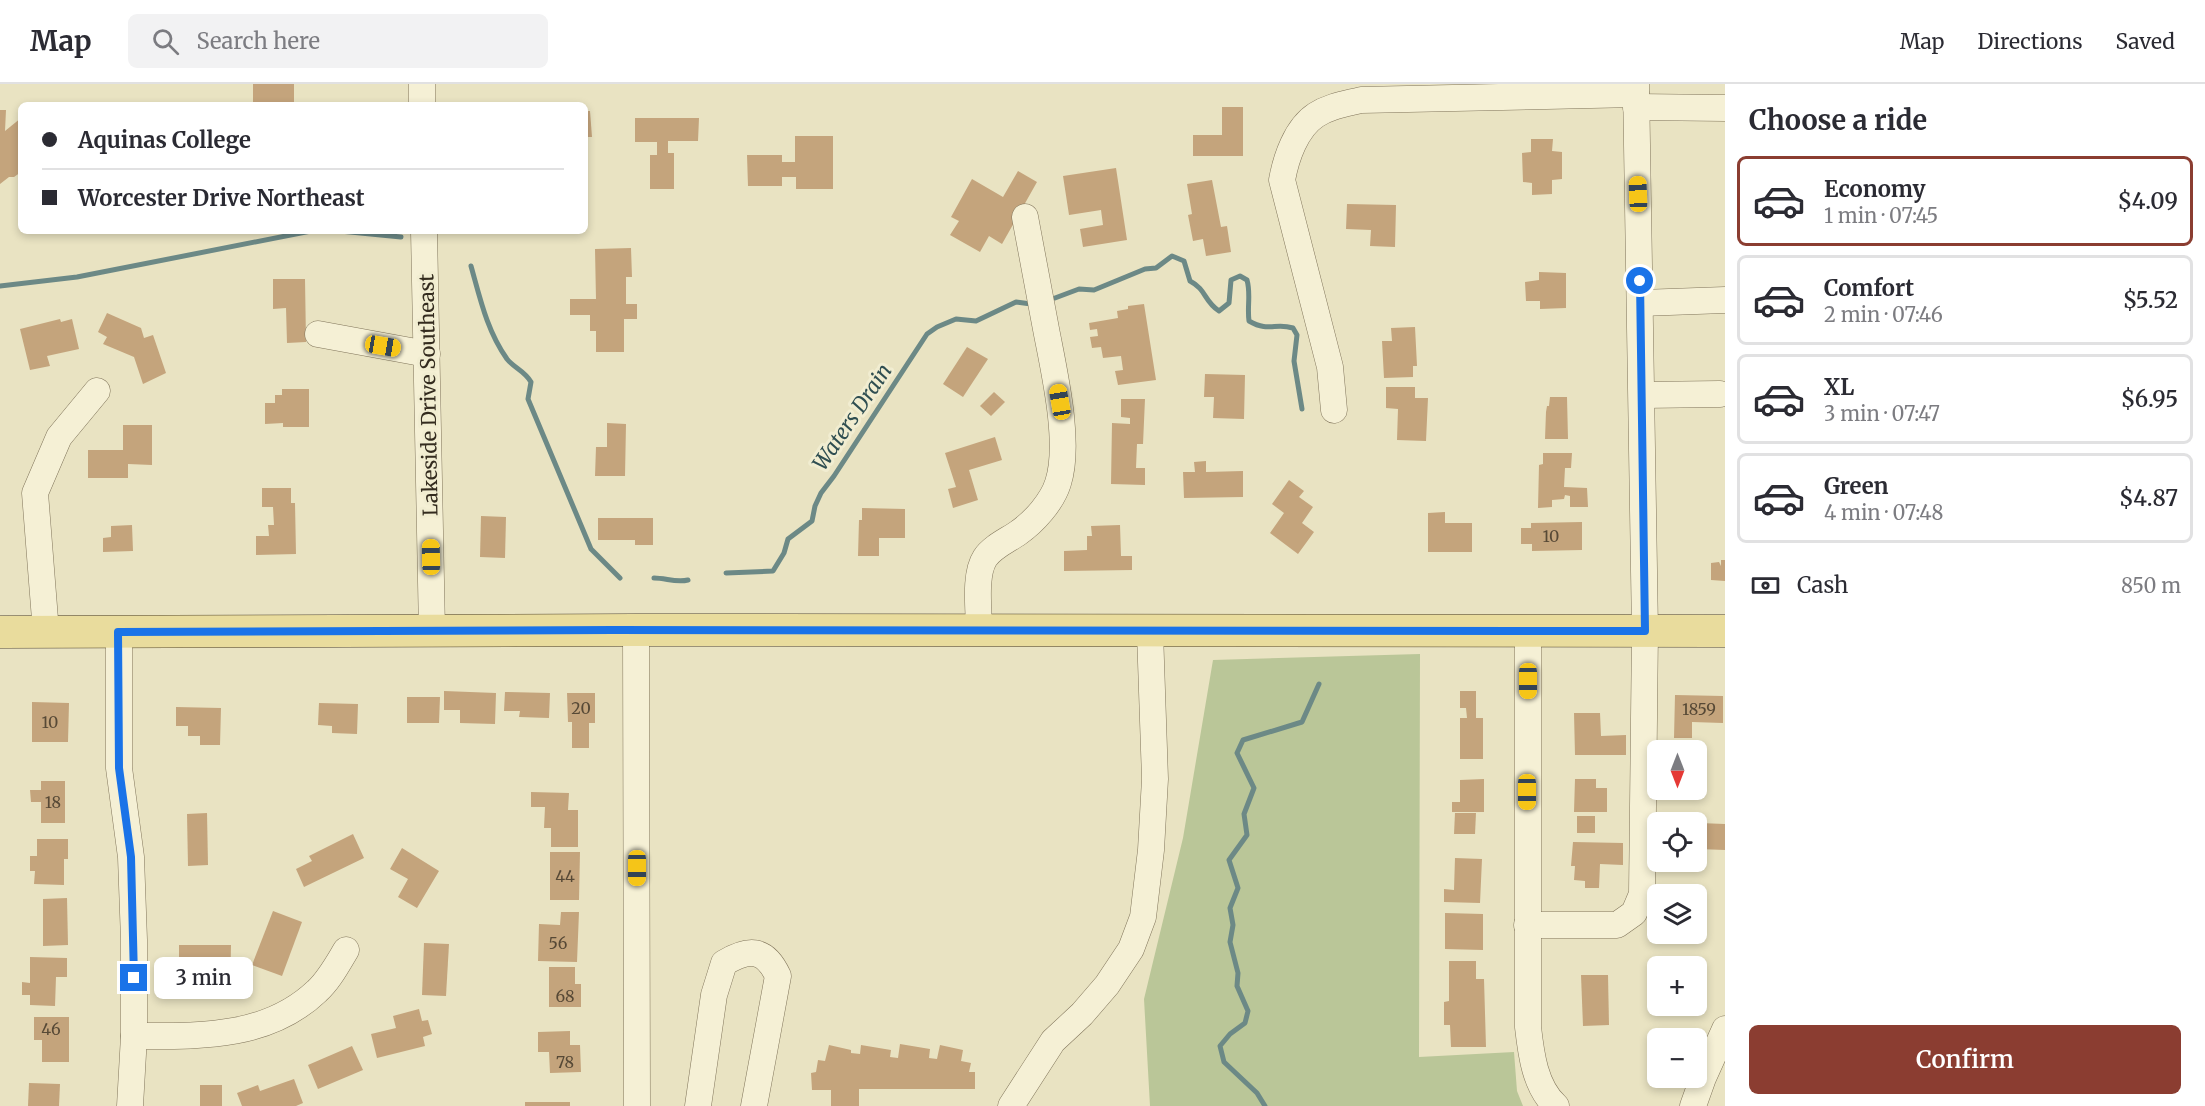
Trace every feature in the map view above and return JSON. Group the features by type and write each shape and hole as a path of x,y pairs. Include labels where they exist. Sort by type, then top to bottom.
{"main road":[{"path":"0,632 1725,631"}],"street":[{"path":"422,84 422,102"},
{"path":"1527,925 1617,925 1634,913 1642,894 1645,631 1636,95"},
{"path":"1334,410 1330,368 1282,180 1286,158 1299,134 1314,116 1335,106 1361,100 1636,95 1725,108"},
{"path":"979,630 978,590 985,558 1021,531 1042,511 1057,485 1062,461 1060,402 1024,217"},
{"name":"Lakeside Drive Southeast","path":"424,234 432,631"},
{"path":"1641,303 1725,300"},
{"path":"318,334 427,354"},
{"path":"46,632 34,493 59,436 97,392"},
{"path":"1642,395 1720,394"},
{"path":"636,630 637,1106"},
{"path":"118,632 119,768 131,857 134,940 134,1036 130,1106"},
{"path":"1011,1106 1053,1041 1082,1014 1107,985 1131,950 1143,917 1151,850 1155,779 1150,632"},
{"path":"1528,632 1528,1027 1531,1051 1543,1089 1548,1099 1556,1106"},
{"path":"134,1036 202,1036 244,1030 262,1024 290,1011 317,991 331,976 346,950"},
{"path":"698,1106 714,994 724,963 738,954 759,953 771,961 778,976 754,1106"},
{"path":"1693,1106 1725,1029"}],"green space":[{"path":"1420,654 1419,1057 1514,1052 1517,1091 1523,1106 1150,1106 1144,999 1183,838 1213,660"}],"building":[{"path":"253,84 294,84 294,102 253,102"},
{"path":"1222,107 1243,107 1243,156 1193,156 1193,135 1222,135"},
{"path":"0,110 6,110 5,131 18,120 18,174 9,177 0,184"},
{"path":"588,111 590,111 592,137 588,137"},
{"path":"635,118 699,118 698,141 668,141 668,153 674,153 674,189 650,189 650,155 657,155 657,142 635,142"},
{"path":"795,136 833,136 833,189 796,189 796,177 782,177 782,186 748,186 747,155 782,155 782,162 795,162"},
{"path":"1531,139 1553,139 1552,151 1562,152 1562,179 1552,180 1552,194 1532,195 1532,183 1523,182 1522,153 1531,152"},
{"path":"1116,168 1127,240 1083,247 1080,229 1103,225 1101,210 1069,215 1063,176"},
{"path":"1018,171 1037,182 1002,244 989,236 980,252 950,235 959,221 951,217 972,179 1003,197"},
{"path":"1212,180 1221,227 1227,226 1231,252 1206,256 1203,239 1193,241 1188,215 1192,214 1187,184"},
{"path":"1347,204 1396,205 1395,247 1370,246 1371,230 1346,229"},
{"path":"631,248 632,277 626,277 626,304 637,304 637,319 624,319 624,352 596,352 596,331 590,331 590,315 570,315 570,299 596,299 595,249"},
{"path":"1539,272 1566,273 1566,308 1540,309 1540,301 1526,301 1525,282 1539,280"},
{"path":"273,279 305,279 306,342 287,343 286,308 273,309"},
{"path":"1144,304 1156,380 1118,385 1115,371 1123,370 1121,356 1103,358 1101,347 1092,348 1090,337 1098,336 1097,329 1090,330 1089,323 1118,318 1117,311 1128,309 1128,306"},
{"path":"107,313 141,328 144,338 153,335 166,373 143,384 134,357 103,344 107,337 98,332"},
{"path":"60,319 61,322 72,319 79,349 47,356 50,366 30,370 20,329"},
{"path":"1415,327 1417,366 1413,366 1413,377 1384,378 1382,341 1392,341 1391,328"},
{"path":"967,347 988,359 963,397 943,384"},
{"path":"1205,374 1245,375 1244,419 1213,418 1214,397 1204,397"},
{"path":"1386,387 1415,387 1415,398 1428,398 1426,441 1397,440 1398,409 1386,408"},
{"path":"282,389 309,389 309,427 283,427 283,423 265,424 265,403 275,403 275,395 282,395"},
{"path":"994,392 1005,402 991,416 980,406"},
{"path":"1550,397 1567,397 1568,439 1545,439 1546,412"},
{"path":"1121,399 1145,399 1143,444 1137,444 1136,468 1145,468 1145,485 1111,484 1112,423 1130,424 1130,418 1121,417"},
{"path":"607,423 626,424 625,476 595,476 596,447 607,447"},
{"path":"123,425 152,425 152,465 128,464 128,478 88,478 88,450 123,450"},
{"path":"995,437 1002,460 969,470 978,500 953,508 948,489 956,487 945,453"},
{"path":"1543,453 1572,453 1571,468 1565,468 1564,487 1587,488 1588,507 1570,507 1570,496 1565,495 1564,499 1552,500 1552,507 1538,508 1539,465 1543,464"},
{"path":"1206,461 1206,472 1243,471 1243,497 1184,498 1183,472 1195,472 1194,462"},
{"path":"1289,480 1304,491 1299,497 1313,507 1302,523 1314,532 1298,554 1270,533 1284,513 1272,504"},
{"path":"262,488 291,488 291,503 295,503 296,554 256,555 256,536 269,536 268,525 274,525 273,507 262,507"},
{"path":"862,508 905,509 905,538 879,538 879,556 858,556 859,520 862,520"},
{"path":"1445,512 1445,523 1472,523 1472,552 1428,552 1428,513"},
{"path":"481,516 506,517 505,558 480,557"},
{"path":"598,518 653,518 653,545 635,545 635,540 598,540"},
{"path":"1582,522 1582,550 1532,551 1532,544 1521,544 1521,528 1531,528 1531,523"},
{"path":"132,525 133,551 103,552 103,538 111,537 111,526"},
{"path":"1120,525 1121,556 1132,556 1132,570 1064,571 1064,551 1087,550 1087,536 1092,536 1091,526"},
{"path":"1721,560 1725,560 1725,581 1711,580 1711,563 1719,562 1721,566"},
{"path":"444,691 496,693 495,724 460,723 460,710 444,710"},
{"path":"1460,691 1476,691 1476,718 1483,718 1483,759 1460,759 1460,718 1467,718 1466,708 1460,708"},
{"path":"505,692 550,693 549,718 519,717 520,711 504,711"},
{"path":"567,693 595,693 595,723 589,723 589,748 572,748 572,722 568,722"},
{"path":"1675,695 1723,696 1723,723 1692,722 1692,738 1674,738"},
{"path":"407,697 440,697 439,723 407,723"},
{"path":"32,702 69,703 68,742 32,742"},
{"path":"319,703 358,704 357,734 332,733 332,726 318,725"},
{"path":"176,707 221,708 220,745 200,745 200,736 188,736 188,726 176,726"},
{"path":"1574,713 1600,713 1601,736 1626,735 1626,755 1575,755"},
{"path":"1484,779 1484,812 1452,812 1452,802 1460,802 1460,780"},
{"path":"1575,779 1596,779 1596,788 1607,788 1607,812 1574,812"},
{"path":"41,781 65,781 65,823 41,823 41,802 31,802 30,790 41,790"},
{"path":"531,792 569,793 568,810 578,810 578,847 551,847 551,828 544,828 545,807 531,807"},
{"path":"207,813 208,865 188,866 187,814"},
{"path":"1455,813 1476,813 1475,834 1454,834"},
{"path":"1577,816 1595,816 1595,833 1577,833"},
{"path":"1707,823 1725,824 1725,850 1707,849"},
{"path":"353,834 364,858 304,887 296,869 312,861 309,856"},
{"path":"37,839 68,839 68,859 64,859 64,885 34,884 35,871 30,871 30,856 37,856"},
{"path":"1573,842 1623,843 1623,865 1600,864 1599,888 1585,888 1585,881 1574,880 1575,866 1571,866"},
{"path":"402,848 439,871 417,908 398,897 408,879 390,869"},
{"path":"550,852 580,852 579,900 550,900"},
{"path":"1455,858 1482,859 1480,903 1444,902 1444,889 1454,890"},
{"path":"67,898 68,945 43,946 43,899"},
{"path":"273,911 302,922 282,976 252,965"},
{"path":"561,912 579,912 577,962 538,961 539,924 560,925"},
{"path":"1445,913 1483,914 1483,950 1445,949"},
{"path":"424,943 449,944 446,996 422,995"},
{"path":"179,945 231,945 230,996 198,995 199,968 179,968"},
{"path":"30,957 67,958 67,977 56,977 55,1006 30,1005 30,995 22,995 22,982 30,983"},
{"path":"1449,961 1476,961 1476,979 1484,979 1486,1047 1451,1047 1450,1025 1444,1025 1444,1002 1449,1001"},
{"path":"549,967 575,967 575,984 581,984 581,1007 549,1007"},
{"path":"1581,975 1608,975 1609,1025 1583,1026"},
{"path":"419,1009 422,1021 428,1020 432,1034 423,1037 425,1046 377,1058 371,1034 396,1028 393,1016"},
{"path":"34,1017 69,1017 69,1062 42,1062 42,1040 34,1040"},
{"path":"570,1031 570,1045 580,1045 581,1072 550,1073 549,1052 538,1052 538,1032"},
{"path":"900,1044 930,1049 929,1058 937,1059 940,1045 963,1050 961,1061 971,1063 969,1072 975,1072 975,1089 859,1089 859,1106 831,1106 831,1090 812,1090 811,1073 816,1072 818,1060 825,1061 829,1045 860,1054 861,1045 891,1050 890,1057 898,1058"},
{"path":"352,1046 363,1070 318,1089 308,1065"},
{"path":"294,1079 303,1103 296,1106 242,1106 237,1093 258,1085 260,1091"},
{"path":"29,1083 60,1084 59,1106 28,1106"},
{"path":"200,1085 222,1085 222,1106 200,1106"},
{"path":"525,1102 570,1102 570,1106 525,1106"}],"waterway":[{"name":"Waters Drain","path":"0,286 77,277 296,234"},
{"name":"Waters Drain","path":"370,234 401,237"},
{"name":"Waters Drain","path":"1055,298 1079,289 1094,290 1145,269 1156,268 1172,256 1184,261 1190,281 1219,311 1229,303 1231,280 1240,276 1247,280 1249,321 1267,327 1287,326 1293,328 1297,335 1294,361 1302,409"},
{"name":"Waters Drain","path":"471,266 494,337 507,359 531,382 528,399 591,549 620,578"},
{"name":"Waters Drain","path":"726,573 773,571 784,553 788,539 812,521 821,493 927,334 956,319 976,321 1016,302 1031,304"},
{"name":"Waters Drain","path":"654,578 688,580"},
{"name":"Waters Drain","path":"1265,1106 1257,1093 1224,1062 1220,1046 1230,1034 1245,1023 1248,1011 1237,986 1238,973 1230,942 1233,925 1230,908 1238,888 1229,860 1247,835 1244,814 1254,788 1237,753 1243,740 1302,722 1319,684"}],"route":[{"path":"134,978 131,857 119,768 118,632 1645,631 1640,281"}]}
